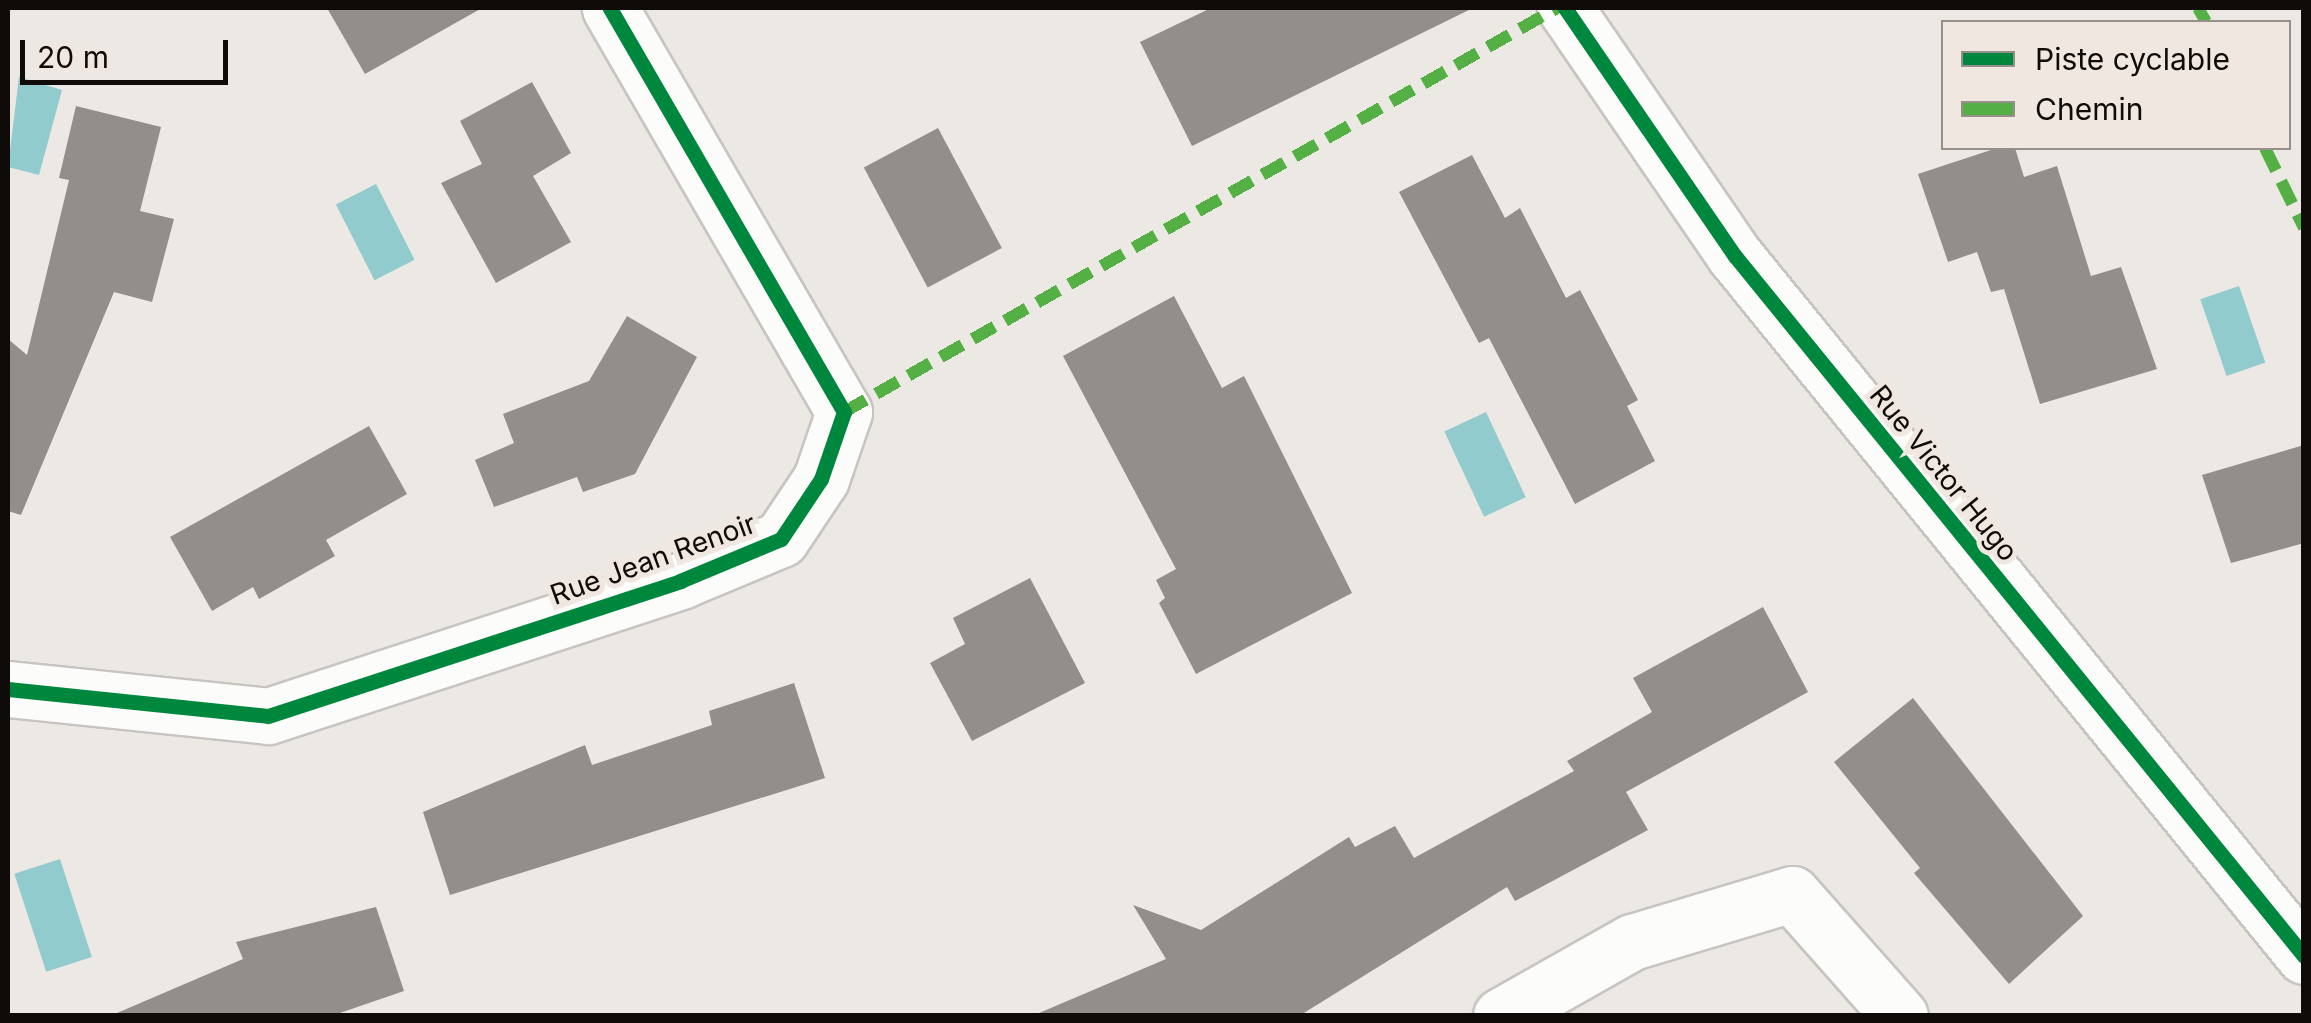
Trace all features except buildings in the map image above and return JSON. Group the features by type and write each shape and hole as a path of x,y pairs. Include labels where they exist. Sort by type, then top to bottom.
{"street":[{"name":"Rue Jean Renoir","path":"8,689 268,716 680,580 781,538 821,479 844,412 610,8"},
{"name":"Rue Victor Hugo","path":"1565,8 1735,256 2304,956"},
{"path":"1502,1016 1632,942 1792,894 1900,1016"}],"water":[{"path":"19,77 62,90 39,175 8,167"},
{"path":"376,184 415,260 374,280 336,204"},
{"path":"2239,286 2265,363 2227,376 2200,299"},
{"path":"1486,412 1526,497 1484,517 1444,431"},
{"path":"60,859 92,957 46,972 14,874"}],"marked path":[{"path":"844,412 1557,8"},
{"path":"2198,8 2205,20"},
{"path":"2266,150 2304,228"}],"cycle path":[{"path":"8,689 268,716 680,581 781,539 821,479 844,412 610,8"},
{"path":"1565,8 1735,256 2304,956"}]}
